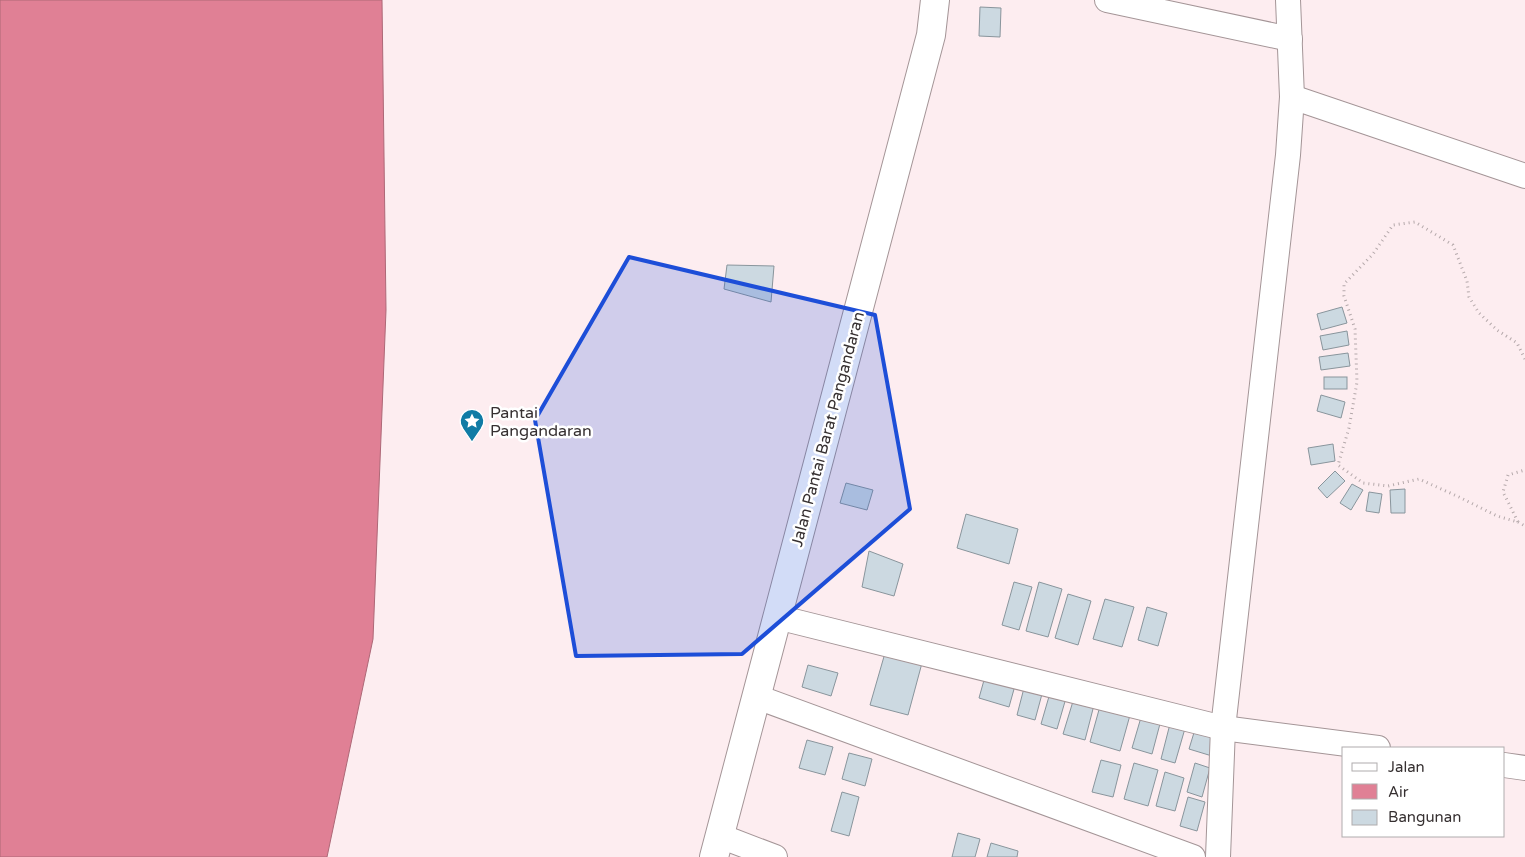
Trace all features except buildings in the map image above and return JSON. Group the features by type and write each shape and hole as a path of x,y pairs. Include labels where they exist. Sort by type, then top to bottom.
{"street":[{"name":"Jalan Pantai Barat Pangandaran","path":"717,846 931,35 935,0"},
{"path":"1107,0 1290,39"},
{"path":"1218,857 1223,728 1288,155 1292,97 1288,0"},
{"path":"1292,97 1525,176"},
{"path":"777,617 1223,728 1370,747"},
{"path":"757,696 1193,857"},
{"path":"1505,765 1525,768"},
{"path":"717,846 775,857"}],"path":[{"path":"1525,359 1517,343 1497,330 1479,313 1469,297 1467,281 1453,245 1415,222 1393,224 1373,254 1344,284 1344,296 1354,329 1358,382 1349,428 1338,465 1363,483 1388,486 1419,479 1497,516 1525,526"},
{"path":"1518,522 1503,492 1508,475 1525,470"}],"highlighted area":[{"path":"629,257 875,315 910,509 742,654 576,656 535,420"}],"water":[{"path":"0,0 382,0 386,310 373,639 327,857 0,857"}],"place":[{"name":"Pantai Pangandaran","path":"472,442"}]}
